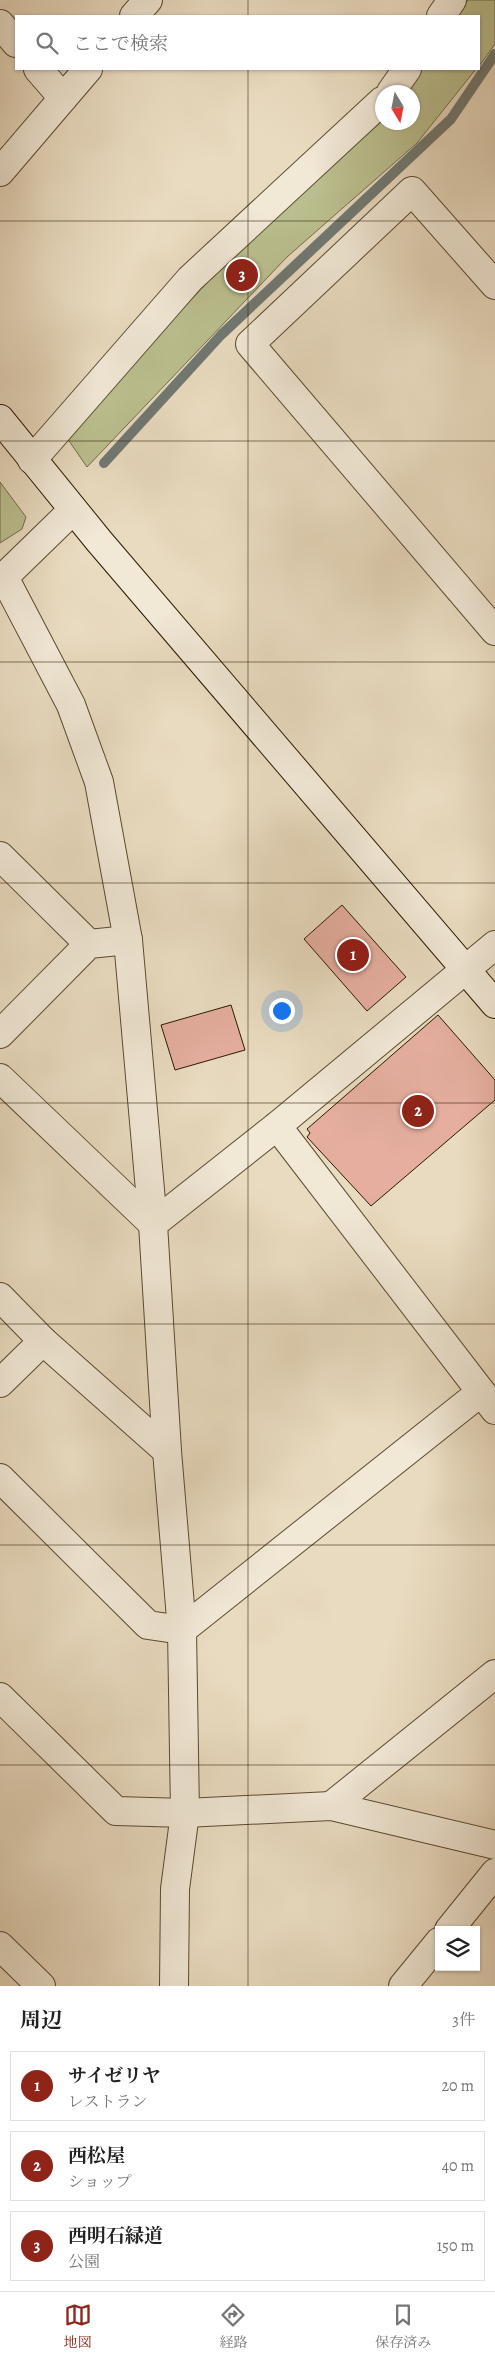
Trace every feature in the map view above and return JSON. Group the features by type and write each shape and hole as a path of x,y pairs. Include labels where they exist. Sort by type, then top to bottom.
{"street":[{"path":"135,15 148,0"},
{"path":"442,15 452,0"},
{"path":"0,24 15,42"},
{"path":"39,70 63,98"},
{"path":"0,172 87,70"},
{"path":"396,85 406,70"},
{"path":"32,460 190,279 375,107"},
{"path":"495,285 412,191 250,344 495,631"},
{"path":"0,418 73,510 495,1004"},
{"path":"73,510 2,580 71,705 99,782 128,940 153,1224 167,1451 182,1630 185,1813 175,1888 174,1986"},
{"path":"0,856 89,944"},
{"path":"0,1034 89,944 128,940"},
{"path":"153,1224 277,1126 495,945"},
{"path":"0,1078 153,1224"},
{"path":"0,1478 148,1625 182,1630 488,1401 277,1126"},
{"path":"0,1297 43,1341 167,1451"},
{"path":"0,1383 43,1341"},
{"path":"331,1806 495,1674"},
{"path":"0,1697 116,1811 185,1813 331,1806 495,1845"},
{"path":"452,1926 495,1873"},
{"path":"0,1946 41,1986"},
{"path":"403,1986 435,1947"}],"green space":[{"path":"468,0 495,0 495,44 480,65 480,15 458,15"},
{"path":"421,70 475,70 417,143 287,257 87,467 65,435 247,240 375,127 375,130 420,130 420,85 411,85"},
{"path":"0,482 26,517 22,529 0,543"}],"building":[{"path":"342,905 406,977 367,1011 304,939"},
{"path":"231,1005 245,1050 175,1070 161,1025"},
{"path":"438,1015 495,1080 495,1100 371,1206 307,1137 310,1133 307,1129"}],"waterway":[{"path":"104,463 221,335 451,119 495,54"}],"place":[{"name":"西明石緑道","path":"242,275"},
{"name":"サイゼリヤ","path":"353,955"},
{"name":"西松屋","path":"418,1111"}]}
